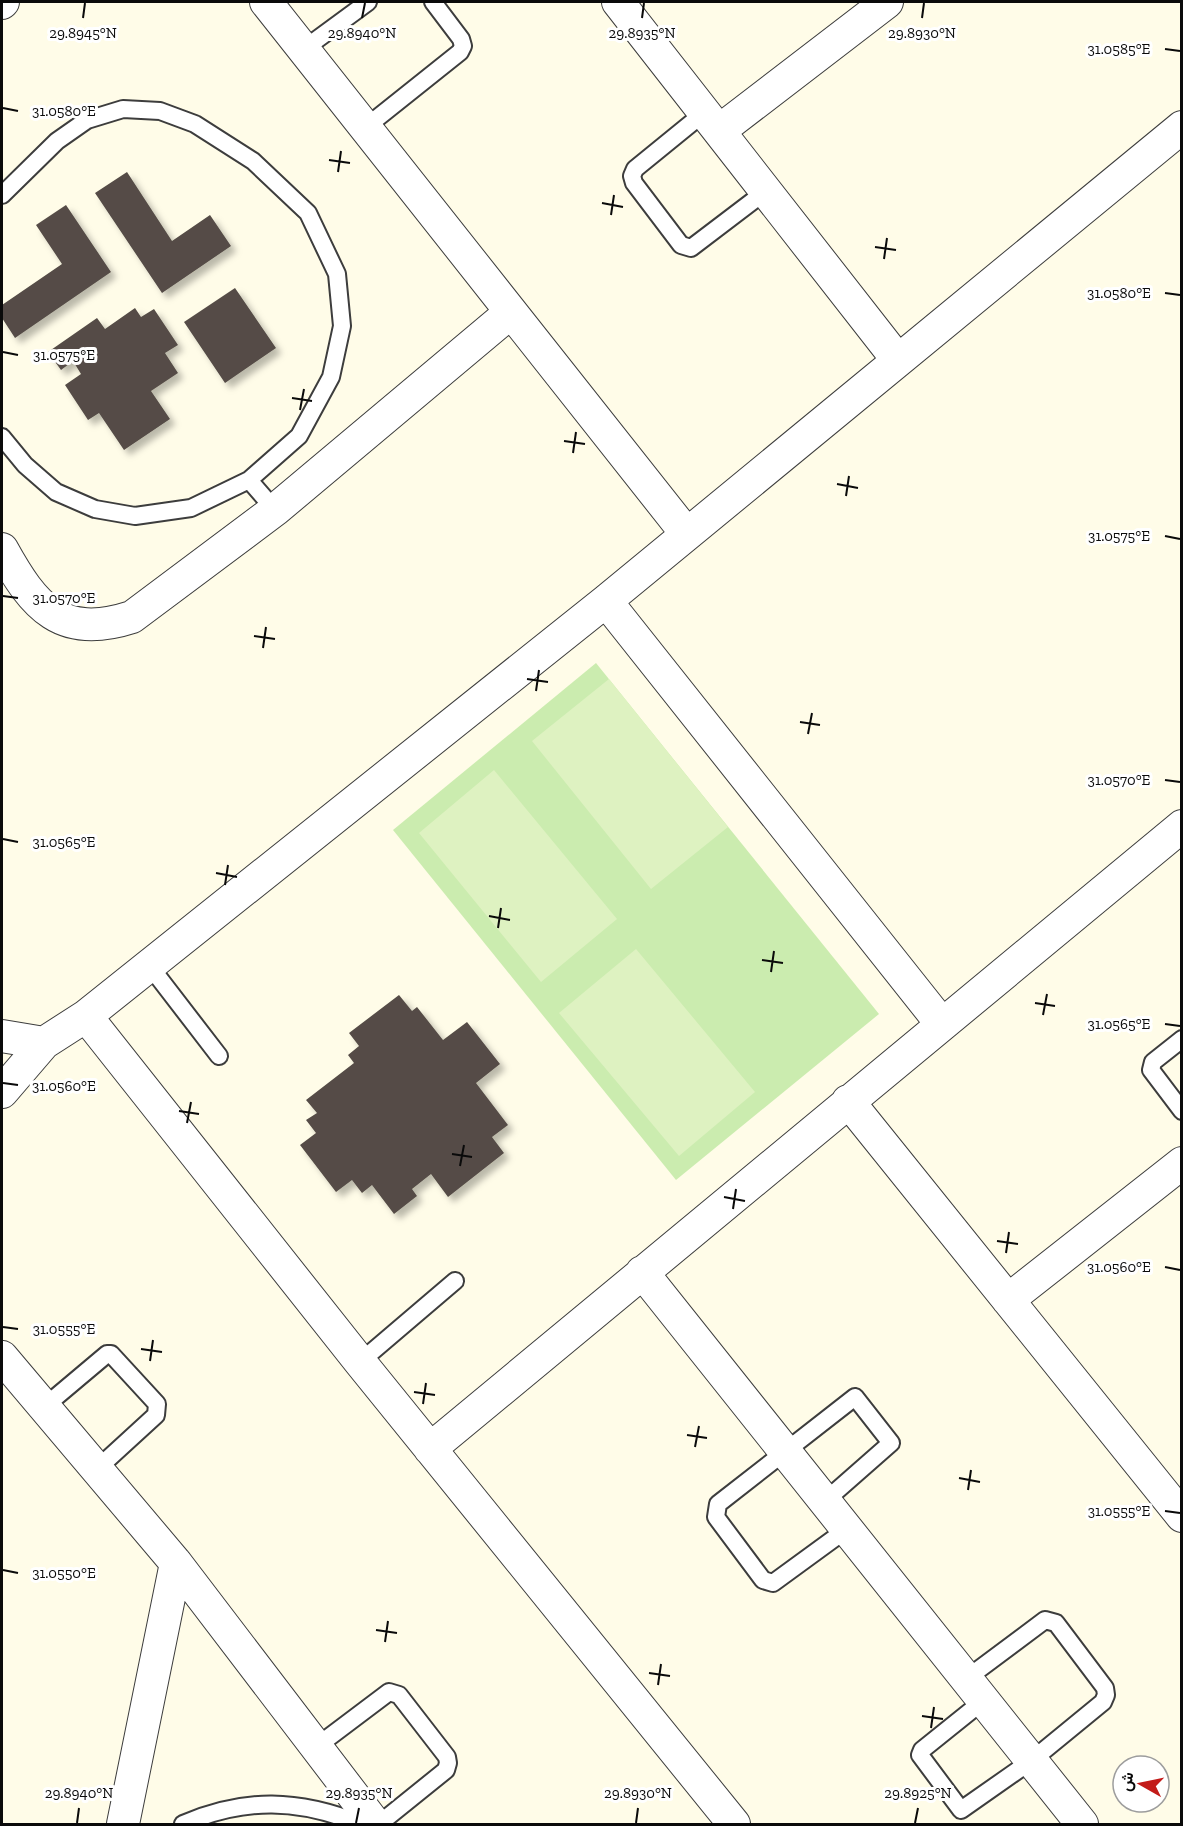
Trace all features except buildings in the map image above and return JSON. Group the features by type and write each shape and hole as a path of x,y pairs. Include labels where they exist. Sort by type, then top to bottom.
{"street":[{"path":"266,2 686,533"},
{"path":"618,2 897,359"},
{"path":"712,122 887,2"},
{"path":"2,1092 44,1043 86,1016 606,601 897,359 1182,127"},
{"path":"2,549 21,584 37,604 58,618 82,625 107,625 132,617 274,510 511,312"},
{"path":"606,601 941,1023"},
{"path":"430,1449 941,1023 1182,826"},
{"path":"86,1016 360,1362 734,1824"},
{"path":"2,1036 44,1043"},
{"path":"848,1101 1181,1513"},
{"path":"1008,1300 1182,1163"},
{"path":"642,1272 1082,1824"},
{"path":"2,1357 176,1563 377,1824"},
{"path":"123,1824 176,1563"}],"lane":[{"path":"304,49 368,2"},
{"path":"366,128 460,52 463,46 462,39 433,2"},
{"path":"2,195 57,141 87,120 123,110 160,111 195,124 253,161 308,213 337,274 342,326 331,377 298,435 249,480 191,508 135,516 94,509 56,492 25,465 2,436"},
{"path":"712,122 635,169 632,176 634,183 681,245 691,248 766,191"},
{"path":"249,480 274,510"},
{"path":"149,965 219,1056"},
{"path":"1182,1039 1151,1066 1151,1070 1182,1112"},
{"path":"360,1362 455,1281"},
{"path":"44,1407 107,1354 115,1356 157,1404 156,1415 97,1469"},
{"path":"825,1501 891,1443 858,1399 852,1397 718,1504 715,1510 716,1517 763,1580 773,1583 847,1529"},
{"path":"1045,1620 1056,1623 1105,1688 1106,1695 1103,1702 1031,1761 965,1810 957,1808 920,1755 975,1690 1045,1620"},
{"path":"316,1747 389,1692 399,1695 447,1757 448,1763 446,1770 377,1824"},
{"path":"183,1824 211,1812 269,1803 327,1810 361,1824"}],"green space":[{"path":"596,663 879,1014 676,1180 393,830"},
{"path":"609,679 728,827 651,889 532,741"},
{"path":"494,770 617,919 541,982 419,833"},
{"path":"636,949 755,1092 679,1156 559,1013"}]}
